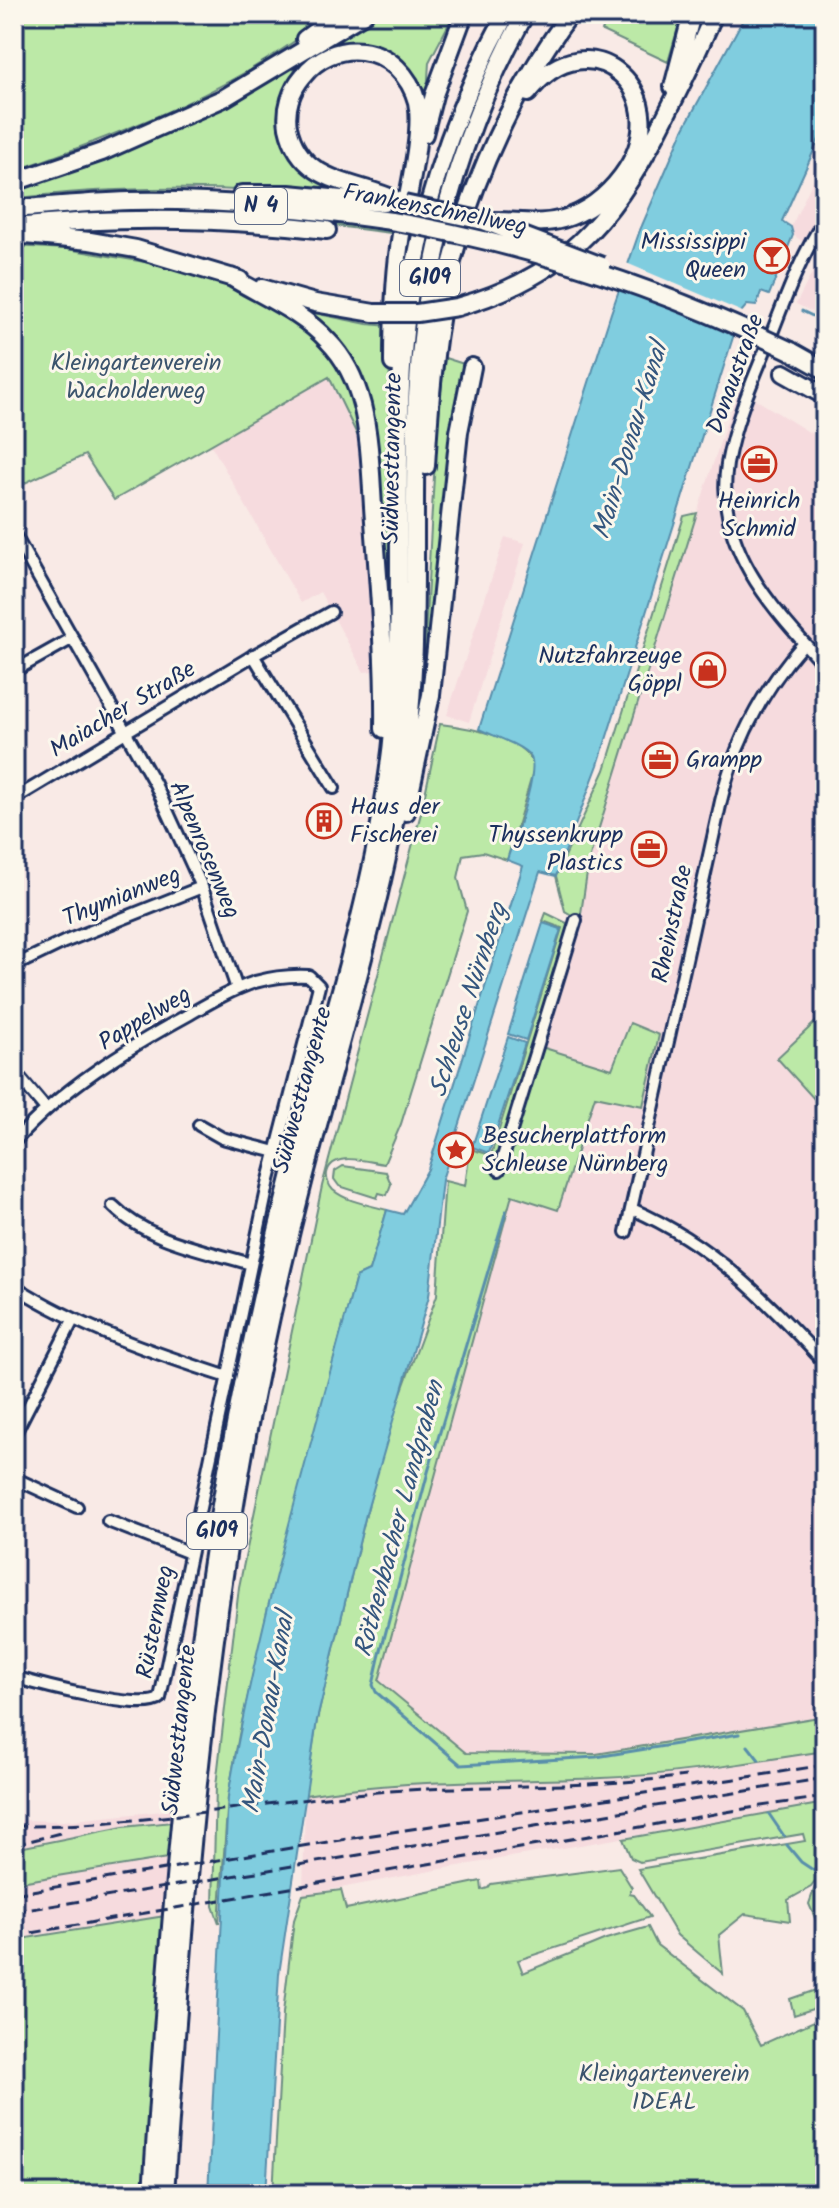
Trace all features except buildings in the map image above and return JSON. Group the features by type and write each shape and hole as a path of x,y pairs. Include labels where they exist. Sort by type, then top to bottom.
{"highway":[{"path":"206,105 339,14"},
{"path":"14,182 102,152 224,98 364,14"},
{"path":"414,162 434,95 464,14"},
{"name":"Südwesttangente","path":"152,2194 183,1796 198,1657 220,1511 267,1273 360,915 383,811 393,741 399,670 399,468 403,349 409,299 423,229 453,128 478,68 506,14"},
{"name":"Südwesttangente","path":"165,2194 200,1756 233,1511 286,1249 377,904 393,829 409,726 414,655 417,399 421,337 432,267 449,194 466,140 497,68 525,14"},
{"path":"416,559 424,505 433,376 448,277 469,207 503,126 527,78 570,14"},
{"path":"658,130 692,14"},
{"path":"14,234 136,249 298,299 374,313 417,313 457,307 525,281 573,249 597,226 622,195 683,85 714,14"},
{"path":"399,468 393,413 394,299 397,257 414,162 417,101 408,81 393,64 371,53 341,52 318,61 297,83 290,98 287,119 295,145 304,159 339,182 396,207 484,221 529,224 561,219 588,208 603,197 627,170 636,152 642,123 636,92 627,79 612,67 591,61 567,62 551,70 537,81 503,126"},
{"name":"Frankenschnellweg","path":"14,209 130,201 293,208 396,207 505,246 645,290 717,318 825,370"},
{"name":"Frankenschnellweg","path":"14,227 94,220 172,219 327,230"},
{"path":"484,221 575,254 645,290"},
{"path":"231,277 295,314 329,341 352,377 360,399 369,452 381,609 385,706 383,811"},
{"path":"377,904 388,887 427,722 440,634 459,432 472,367"},
{"path":"784,373 825,396"}],"street":[{"name":"Donaustraße","path":"825,219 793,280 747,396 734,432 726,477 728,514 738,551 748,572 776,610 825,666"},
{"name":"Alpenrosenweg","path":"14,534 18,554 73,638 127,730 176,826 202,887 237,989"},
{"name":"Maiacher Straße","path":"14,799 253,655 331,612"},
{"path":"14,671 73,638"},
{"name":"Rheinstraße","path":"626,1232 721,801 733,759 748,724 777,674 804,643"},
{"path":"253,655 334,788"},
{"name":"Thymianweg","path":"14,966 64,942 202,887"},
{"path":"499,1170 576,920"},
{"name":"Pappelweg","path":"14,1142 46,1109 144,1040 237,989 277,977 309,976 316,982"},
{"name":"Rüsternweg","path":"14,1677 68,1692 157,1702 165,1687 251,1264 276,1152 319,993 316,982"},
{"path":"14,1071 46,1109"},
{"path":"199,1125 222,1138 276,1152"},
{"path":"113,1206 129,1222 157,1234 251,1264"},
{"path":"632,1209 657,1220 713,1254 755,1289 825,1363"},
{"path":"14,1286 73,1320 228,1377"},
{"path":"14,1435 73,1320"},
{"path":"14,1478 77,1507"},
{"path":"108,1521 190,1553"}],"shaded area":[{"path":"825,155 825,318 796,304 822,254 793,235 791,227"},
{"path":"329,377 366,453 373,671 364,672 320,592 301,603 210,443"},
{"path":"739,389 825,442 825,1017 778,1058 825,1111 825,1716 596,1754 465,1753 379,1681 512,1194 558,1210 595,1096 643,1106 658,1035 613,1069 544,1048 580,920 589,861 649,662"},
{"path":"505,537 525,543 469,722 447,715"},
{"path":"825,1751 825,1803 303,1895 305,1795 351,1787 416,1782 679,1773"},
{"path":"173,1810 172,1822 123,1827 14,1849 14,1837 26,1834 14,1833 14,1820 64,1821"},
{"path":"168,1858 165,1916 14,1940 14,1883"}],"green space":[{"path":"14,14 330,14 295,41 219,87 138,124 14,171"},
{"path":"377,14 454,14 429,62 426,113 382,53 310,62 286,137 351,190 351,195 225,189 140,189 14,199 14,186 32,181 357,27"},
{"path":"609,14 682,14 668,62 602,31"},
{"path":"110,208 227,209 391,227 390,233 265,217 14,221 14,215"},
{"name":"Kleingartenverein Wacholderweg","path":"14,246 67,249 163,265 239,290 311,329 350,380 366,453 329,377 114,500 85,455 14,488"},
{"path":"304,311 390,326 392,653 386,653 365,400"},
{"path":"445,358 467,365 437,628 417,738 436,453"},
{"path":"697,513 589,860 580,920 565,911 556,876 605,770 684,516"},
{"path":"440,724 480,731 509,741 530,758 534,769 507,860 483,852 463,855 458,878 467,911 401,1124 384,1164 343,1160 330,1166 327,1173 329,1184 339,1194 387,1210 369,1271 356,1277 268,1608 228,1797 219,1923 213,1906 216,1786 239,1587 322,1186 421,813"},
{"path":"546,913 571,925 535,1045 612,1069 630,1023 659,1035 643,1106 595,1096 558,1210 512,1195 379,1681 466,1753 596,1754 825,1716 825,1751 658,1774 416,1783 305,1795 317,1720 366,1514 393,1415 437,1295 445,1181 465,1186 470,1149 491,1155 562,928 543,921"},
{"path":"823,1015 825,1017 825,1111 777,1058"},
{"path":"343,1166 386,1172 391,1184 387,1195 379,1193 377,1198 339,1186 334,1179 335,1171"},
{"path":"825,1803 825,1941 809,1904 818,1878 811,1887 788,1900 790,1921 745,1914 719,1935 723,1974 677,1935 638,1869 805,1841 803,1834 640,1862 631,1858 623,1839"},
{"path":"172,1822 168,1858 14,1883 14,1849 123,1827"},
{"name":"Kleingartenverein IDEAL","path":"619,1867 632,1888 629,1894 634,1895 650,1917 518,1960 523,1973 606,1939 648,1927 657,1945 743,2011 761,2045 825,2016 825,2194 273,2194 283,2013 294,1920 303,1895 341,1890 346,1909 481,1881 482,1890 491,1884"},
{"path":"165,1916 147,2194 14,2194 14,1940"},
{"path":"825,1980 825,2005 794,2015 790,1999 816,1990"}],"water":[{"name":"Main-Donau-Kanal","path":"746,14 825,14 825,126 782,221 791,227 793,235 769,295 761,292 756,306 747,305 741,312 598,765 556,876 540,872 442,1180 429,1296 366,1514 317,1720 279,1974 266,2194 208,2194 228,1797 254,1666 356,1277 369,1271 387,1210 403,1214 428,1169 523,866 507,860 529,790 532,775 530,756 514,744 479,729 640,230 684,128"},
{"path":"543,923 561,929 526,1040 508,1034"},
{"path":"508,1037 525,1043 489,1153 472,1147"}],"pier":[{"path":"624,262 745,313 738,335 616,286"}],"waterway":[{"path":"802,311 825,322"},
{"name":"Röthenbacher Landgraben","path":"506,1211 428,1472 379,1658 373,1685 376,1692 461,1765 596,1757 739,1734"},
{"name":"Röthenbacher Landgraben","path":"748,1746 759,1760"},
{"name":"Röthenbacher Landgraben","path":"769,1814 784,1836"},
{"name":"Röthenbacher Landgraben","path":"787,1845 801,1862 825,1878"}],"railway":[{"path":"14,1894 825,1765"},
{"path":"14,1826 105,1823 377,1792 609,1783 686,1776"},
{"path":"14,1912 825,1778"},
{"path":"14,1936 825,1797"},
{"path":"14,1845 60,1833"}],"place":[{"name":"Mississippi Queen","path":"772,256"},
{"name":"Heinrich Schmid","path":"759,464"},
{"name":"Nutzfahrzeuge Göppl","path":"708,670"},
{"name":"Grampp","path":"660,760"},
{"name":"Haus der Fischerei","path":"324,821"},
{"name":"Thyssenkrupp Plastics","path":"649,849"},
{"name":"Besucherplattform Schleuse Nürnberg","path":"456,1150"}],"water label":[{"name":"Schleuse Nürnberg","path":"469,1000"}]}
